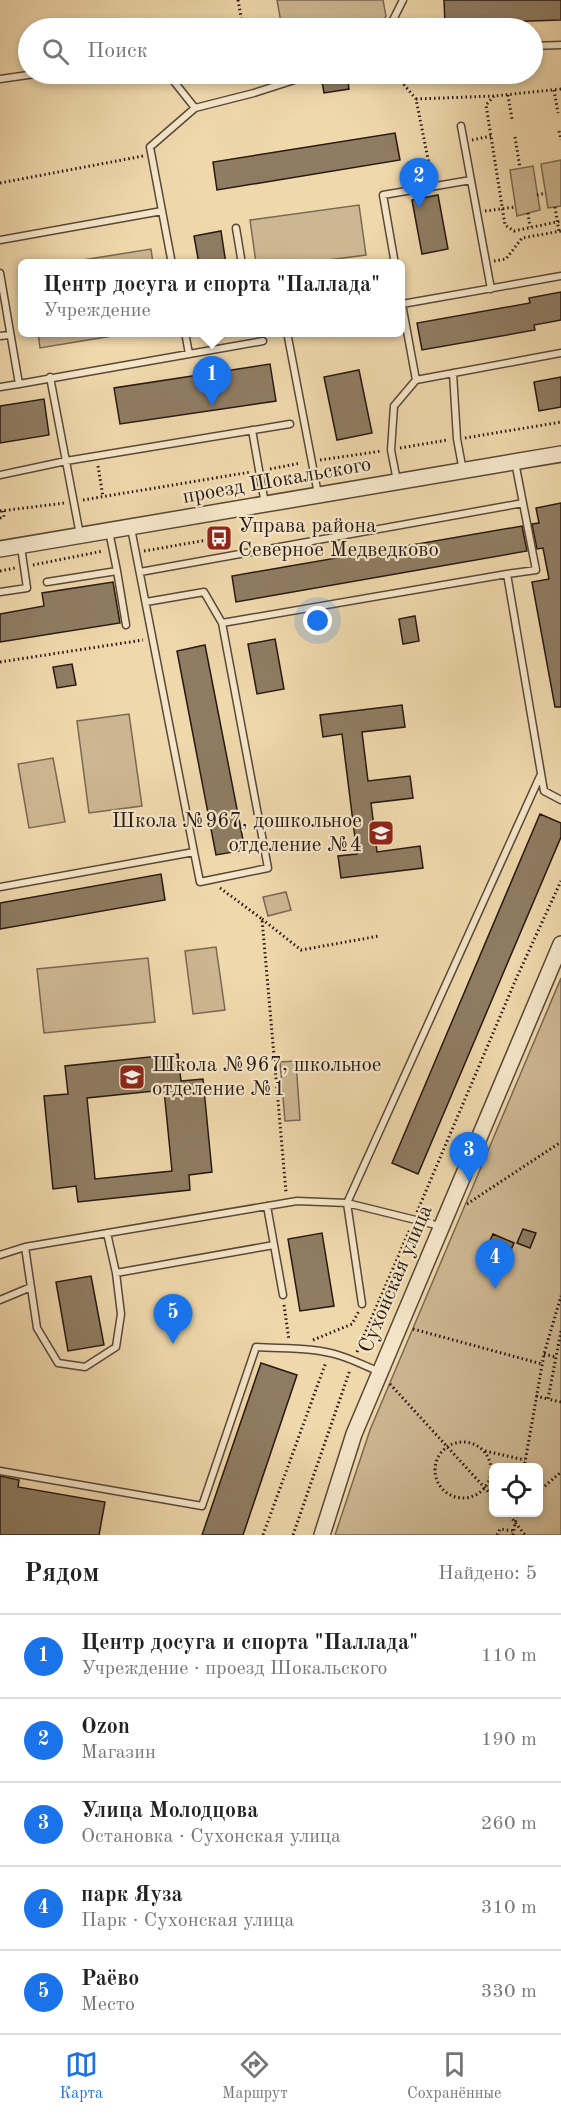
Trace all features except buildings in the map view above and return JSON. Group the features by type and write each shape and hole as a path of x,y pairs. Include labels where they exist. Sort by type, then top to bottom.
{"street":[{"name":"проезд Шокальского","path":"0,549 561,454"},
{"name":"Сухонская улица","path":"322,1535 354,1434 561,944"}],"lane":[{"path":"394,18 403,0"},
{"path":"543,46 561,45"},
{"path":"0,80 18,77"},
{"path":"176,84 195,108"},
{"path":"171,259 150,147 195,108 282,84"},
{"path":"461,126 491,289"},
{"path":"394,259 383,195 471,180"},
{"path":"0,240 162,211"},
{"path":"236,228 241,259"},
{"path":"0,273 19,384"},
{"path":"405,300 491,289 561,276"},
{"path":"405,322 416,380"},
{"path":"0,336 10,335"},
{"path":"186,337 189,354"},
{"path":"288,337 318,496"},
{"path":"0,387 263,341"},
{"path":"397,482 391,450 394,406 416,380 561,353"},
{"path":"453,374 457,439 463,471"},
{"path":"50,377 80,536"},
{"path":"0,475 66,461 290,424"},
{"path":"252,430 266,504"},
{"path":"222,622 536,570 515,462"},
{"path":"140,572 523,503"},
{"path":"131,527 200,882 268,868 222,622 204,592 146,602"},
{"path":"109,531 126,625"},
{"path":"0,592 27,588 20,546"},
{"path":"47,582 117,571"},
{"path":"507,574 544,791 561,800"},
{"path":"362,1304 347,1203 541,774"},
{"path":"0,888 194,852"},
{"path":"0,1255 25,1247 297,1201 347,1203 441,1226"},
{"path":"267,1206 283,1295"},
{"path":"25,1247 37,1328 58,1363 85,1367 116,1347 121,1314 116,1273 107,1233"},
{"path":"116,1273 274,1245"},
{"path":"0,1300 31,1287"},
{"path":"0,1470 202,1506 256,1347 329,1353 354,1361 379,1375"}],"path":[{"path":"238,0 241,18"},
{"path":"403,84 416,99 433,186"},
{"path":"416,99 494,96 561,89"},
{"path":"554,90 558,113"},
{"path":"508,94 512,119"},
{"path":"494,96 486,105 505,225 514,231 559,221"},
{"path":"559,131 561,140"},
{"path":"464,141 491,136"},
{"path":"515,137 520,168"},
{"path":"0,183 151,155"},
{"path":"537,195 546,193"},
{"path":"477,212 515,207"},
{"path":"486,263 506,258 522,238 560,231 555,207"},
{"path":"528,213 530,227"},
{"path":"0,518 4,517 1,511 73,502 561,422"},
{"path":"100,474 103,497"},
{"path":"0,663 153,638"},
{"path":"211,880 301,950 379,936"},
{"path":"354,1361 516,979 561,881"},
{"path":"262,920 286,1203"},
{"path":"471,1202 561,1142"},
{"path":"283,1295 290,1349 352,1324 362,1304"},
{"path":"525,1463 544,1354 561,1296"},
{"path":"409,1328 542,1364"},
{"path":"548,1399 561,1331"},
{"path":"263,1535 329,1353"},
{"path":"544,1354 556,1357"},
{"path":"293,1535 351,1368 379,1375 387,1380 489,1493"},
{"path":"536,1396 561,1402"},
{"path":"466,1443 475,1445 483,1451 491,1467 490,1477 484,1488 472,1497 462,1498 446,1492 440,1485 435,1469 437,1460 448,1446 466,1443"},
{"path":"483,1451 526,1460"},
{"path":"543,1488 561,1472"},
{"path":"511,1517 525,1535"},
{"path":"497,1535 500,1529 513,1533 517,1517"}],"shaded area":[{"path":"277,0 383,0 386,16 385,18 280,18"},
{"path":"561,160 561,206 548,208 541,164"},
{"path":"533,166 540,210 517,216 510,170"},
{"path":"359,205 366,255 336,259 255,259 250,220"},
{"path":"151,249 152,259 89,259"},
{"path":"39,337 106,337 40,348"},
{"path":"129,714 142,806 89,813 77,721"},
{"path":"53,758 65,822 29,828 18,764"},
{"path":"286,892 291,910 268,916 263,897"},
{"path":"216,947 225,1010 193,1014 185,951"},
{"path":"148,958 155,1022 44,1033 37,969"},
{"path":"561,978 561,1535 335,1535 370,1430"},
{"path":"296,1061 300,1120 285,1121 280,1062"}],"place":[{"name":"Ozon","path":"419,208"},
{"name":"Центр досуга и спорта \"Паллада\"","path":"212,406"},
{"name":"Управа района Северное Медведково","path":"219,538"},
{"name":"Школа №967, дошкольное отделение №4","path":"381,833"},
{"name":"Школа №967, школьное отделение №1","path":"132,1077"},
{"name":"Улица Молодцова","path":"469,1182"},
{"name":"парк Яуза","path":"495,1289"},
{"name":"Раёво","path":"173,1344"}]}
